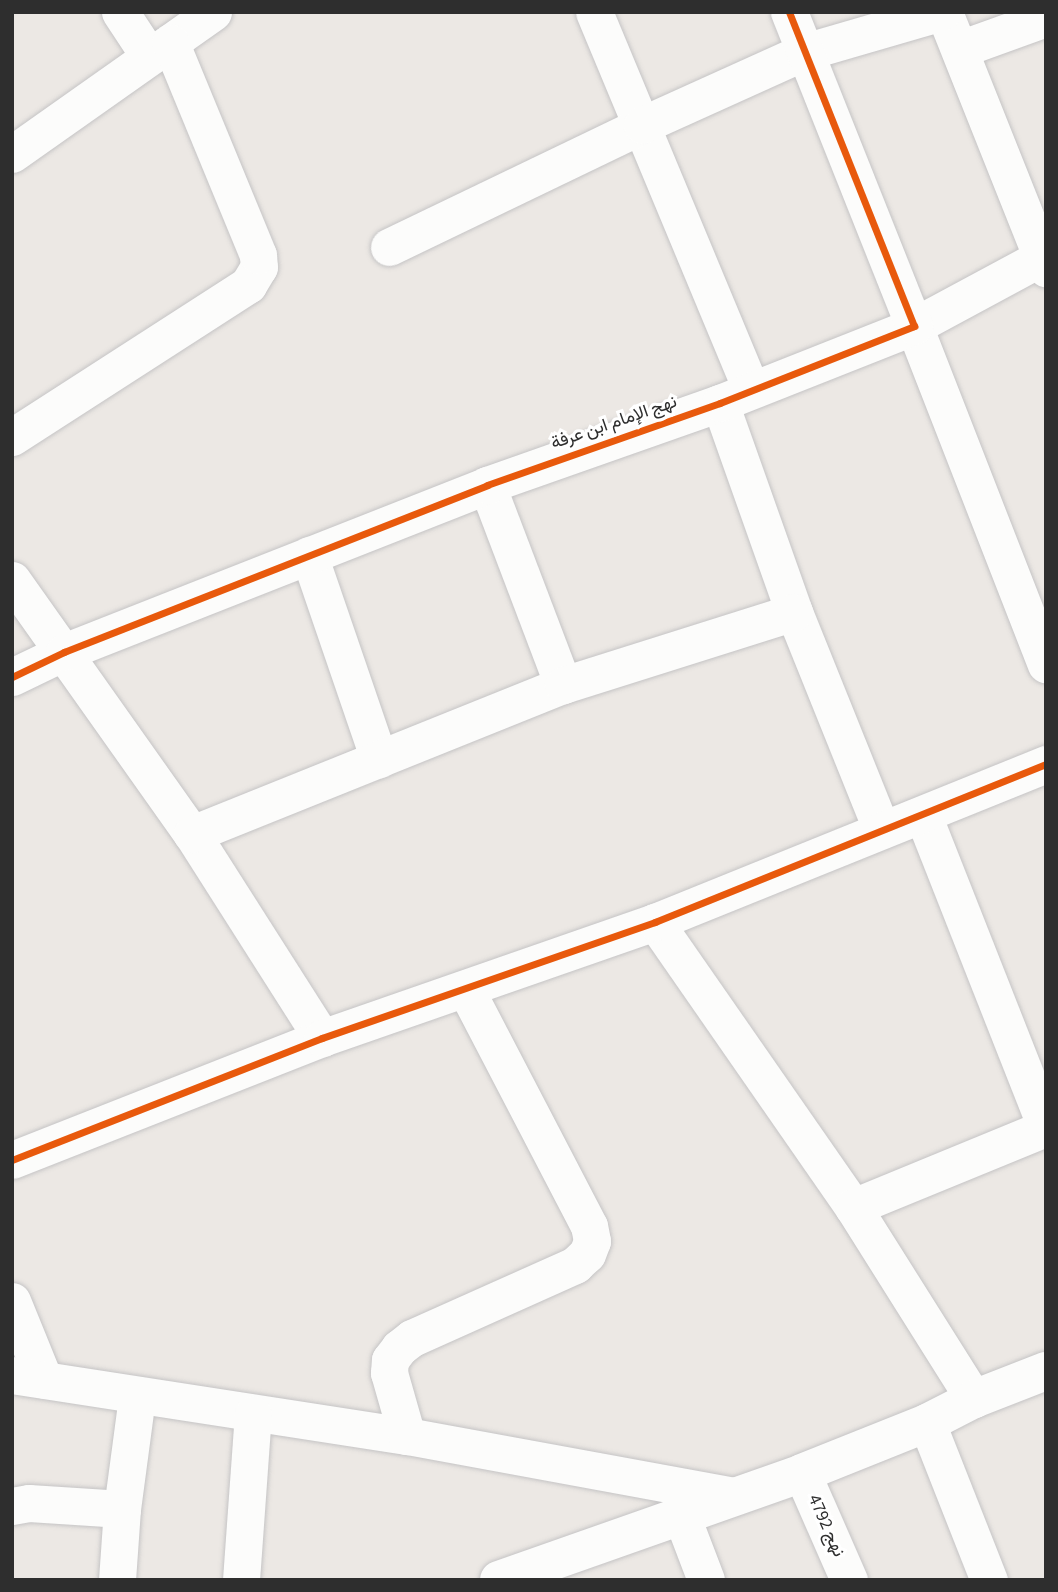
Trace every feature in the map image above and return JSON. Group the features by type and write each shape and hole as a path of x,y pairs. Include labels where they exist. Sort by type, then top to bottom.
{"main road":[{"path":"499,1580 802,1473 1046,1371"}],"street":[{"path":"12,436 248,285 259,267 258,255 159,49 120,12"},
{"path":"12,154 213,12"},
{"path":"594,12 642,125 735,396 794,612 881,828"},
{"path":"789,12 1046,664"},
{"path":"389,247 642,125 804,52 943,12 1044,260"},
{"path":"960,49 1046,18"},
{"name":"نهج الإمام ابن عرفة","path":"12,677 64,652 487,485 735,396 914,326 1044,260"},
{"path":"487,485 563,685"},
{"path":"309,555 379,759"},
{"path":"12,580 192,834 323,1038"},
{"path":"192,834 563,685 794,612"},
{"path":"12,1160 323,1038 655,922 881,828 923,815 1046,764"},
{"path":"853,1207 1046,1128 923,815"},
{"path":"655,922 853,1207 974,1399"},
{"path":"407,1436 389,1373 390,1360 399,1348 412,1338 575,1265 587,1254 592,1241 589,1226 466,990"},
{"path":"12,1301 28,1378 137,1397 407,1436 734,1496"},
{"path":"117,1580 122,1509 137,1397"},
{"path":"241,1580 253,1414"},
{"path":"927,1423 989,1580"},
{"name":"نهج 4792","path":"802,1473 849,1580"},
{"path":"18,1503 122,1509"},
{"path":"681,1517 706,1580"}],"cycle path":[{"path":"12,677 64,652 487,485 720,403 914,326 789,12"},
{"path":"12,1160 322,1038 655,922 1046,764"}]}
